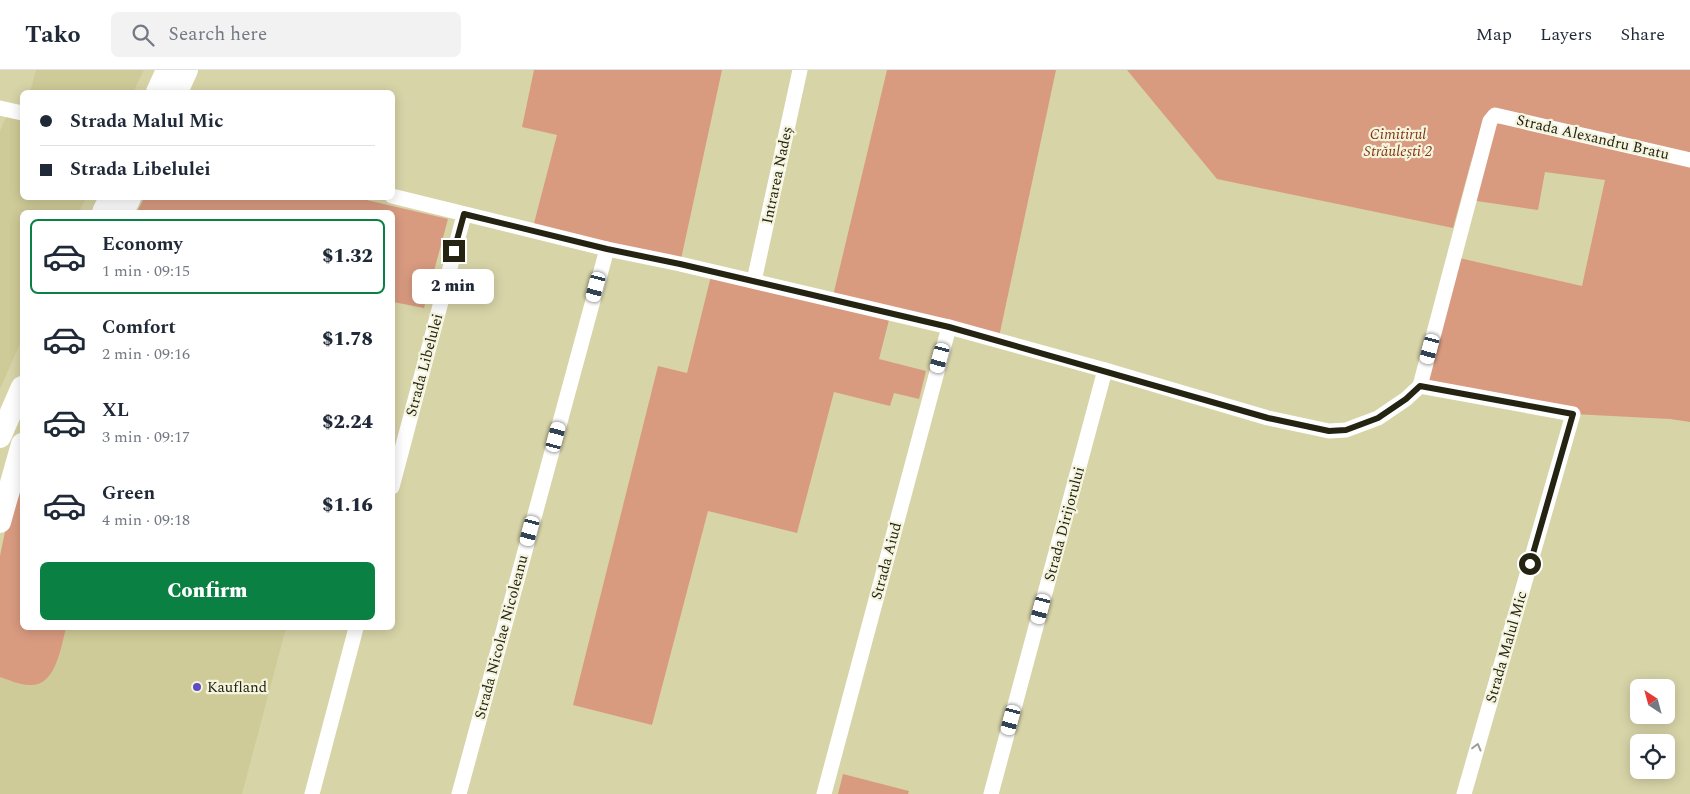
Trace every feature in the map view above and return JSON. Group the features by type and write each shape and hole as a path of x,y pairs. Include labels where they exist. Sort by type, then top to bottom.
{"main road":[{"path":"162,90 167,70"},
{"path":"164,90 187,70"},
{"path":"110,205 124,200"},
{"path":"1,433 20,391"},
{"path":"0,494 20,448"},
{"path":"0,522 20,450"}],"street":[{"name":"Intrarea Nadeș","path":"754,281 800,70"},
{"path":"0,108 20,113"},
{"name":"Strada Alexandru Bratu","path":"1420,386 1490,121 1495,115 1690,160"},
{"path":"395,197 607,249 949,327 1268,418 1329,431 1346,430 1378,418 1406,399 1420,386"},
{"name":"Strada Libelulei","path":"395,476 464,214"},
{"name":"Strada Nicolae Nicoleanu","path":"459,794 607,249"},
{"name":"Strada Aiud","path":"824,794 949,327"},
{"name":"Strada Dirijorului","path":"991,794 1105,370"},
{"name":"Strada Malul Mic","path":"1420,386 1573,414 1464,794"},
{"path":"312,794 355,630"}],"shaded area":[{"path":"36,70 144,70 134,90 31,90"},
{"path":"20,106 20,200 85,200 80,210 20,210 20,344 0,389 0,131 5,119"},
{"path":"20,493 20,630 285,630 242,794 0,794 0,556 5,532"}],"green space":[{"path":"534,70 722,70 680,264 532,231 557,135 522,127"},
{"path":"887,70 1056,70 999,337 832,300"},
{"name":"Cimitirul Străulești 2","path":"1127,70 1690,70 1690,422 1670,419 1573,414 1420,386 1455,257 1582,286 1605,180 1545,172 1538,210 1463,199 1473,154 1453,228 1217,179"},
{"path":"143,200 367,200 448,219 424,308 395,302 395,210 138,210"},
{"path":"711,276 889,320 879,359 926,371 919,399 894,393 890,406 834,392 797,533 708,511 652,725 573,705 658,366 687,373"},
{"path":"20,493 20,630 65,630 56,664 46,679 39,684 18,683 0,677 0,556 5,532"},
{"path":"843,774 909,791 908,794 838,794"}],"place":[{"name":"Kaufland","path":"197,687"}],"route":[{"path":"454,251 464,214 607,249 680,264 949,327 1268,418 1329,431 1346,430 1378,418 1392,410 1420,386 1573,414 1530,564"}]}
